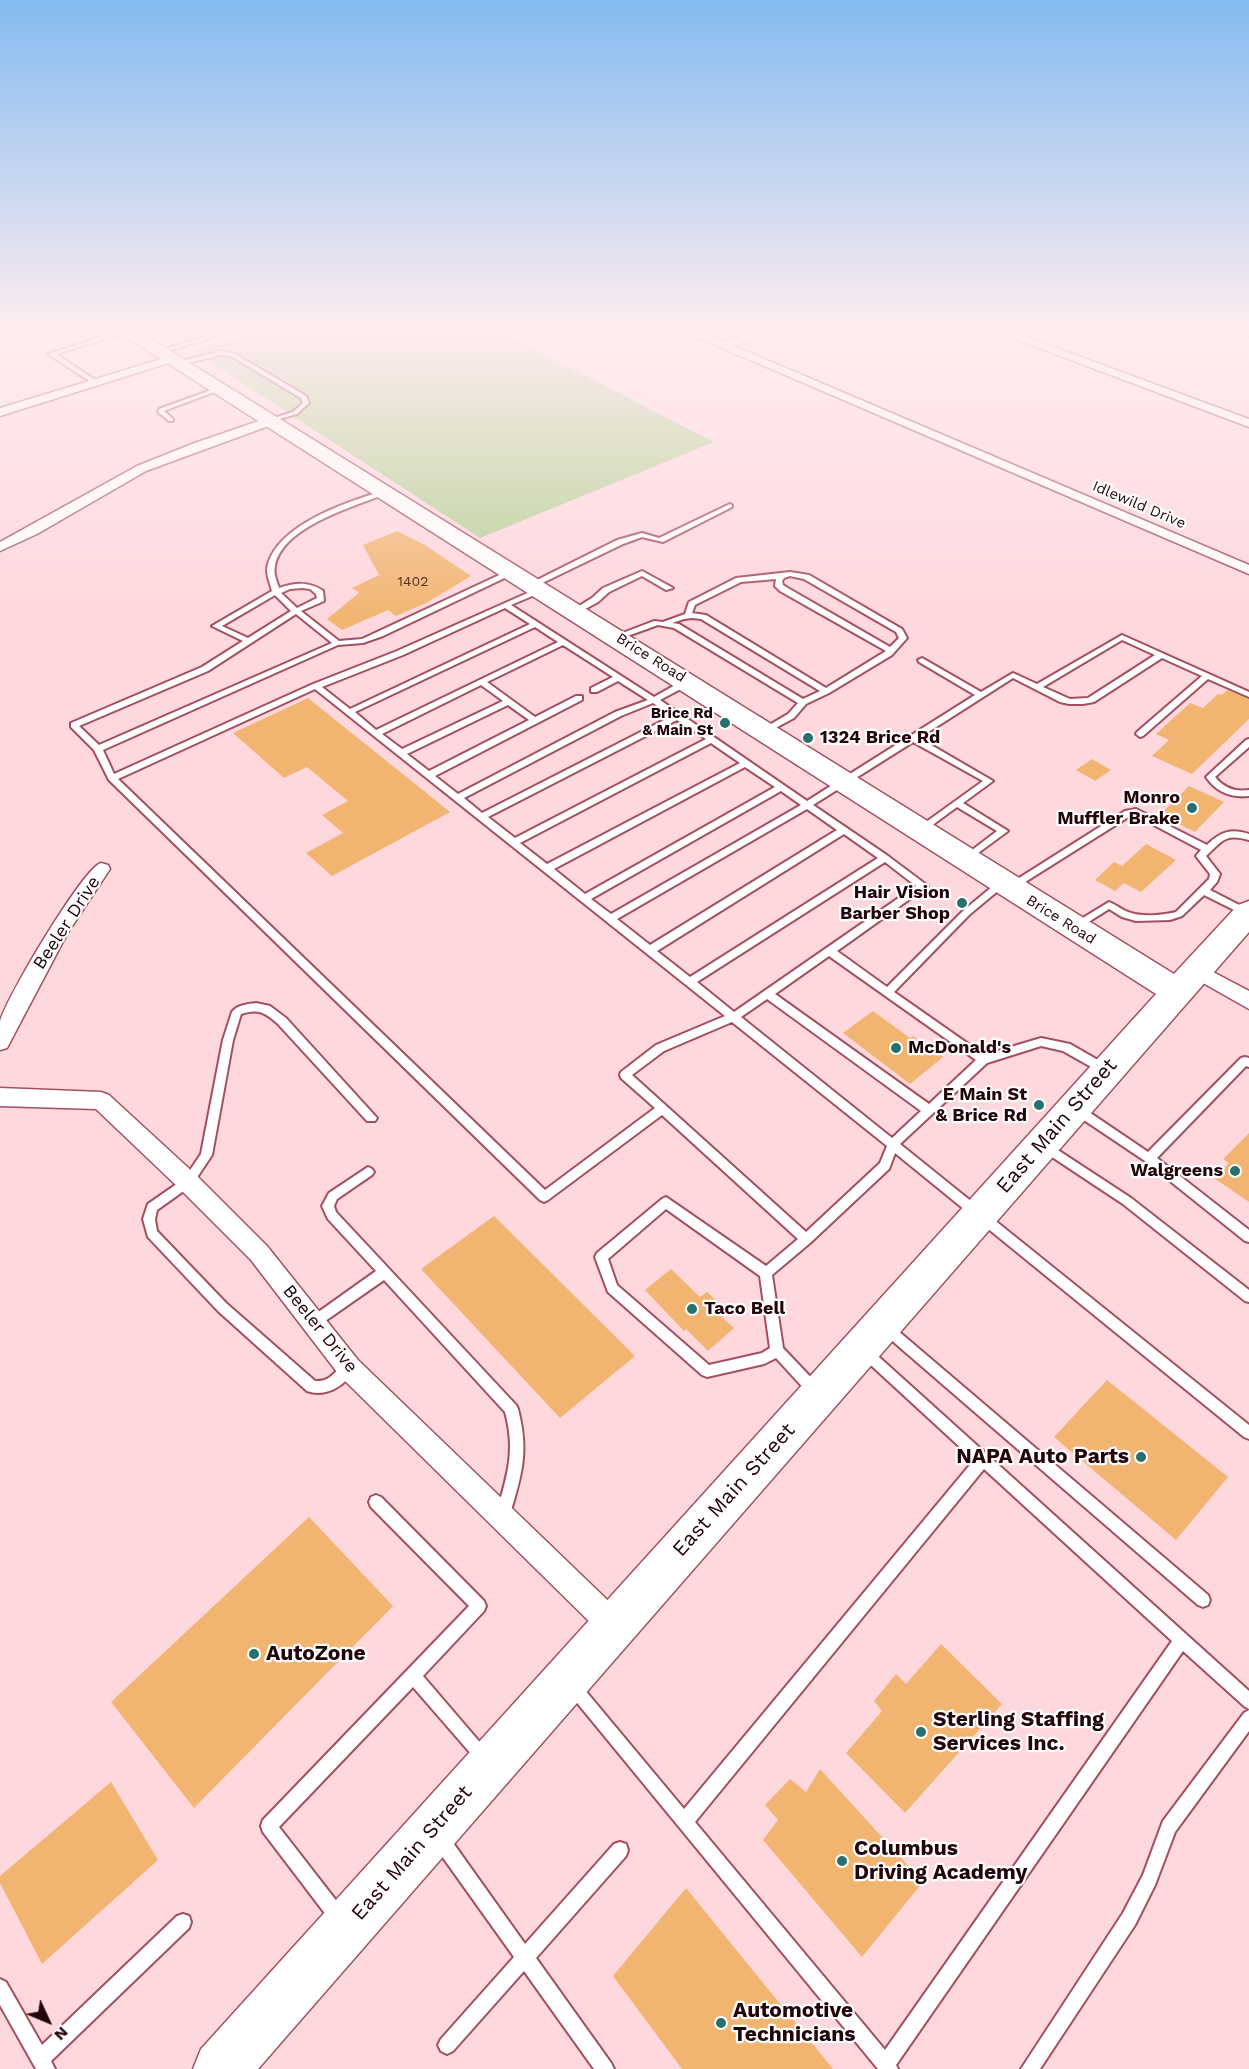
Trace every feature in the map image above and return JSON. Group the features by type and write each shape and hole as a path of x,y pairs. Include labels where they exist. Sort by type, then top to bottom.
{"main road":[{"name":"Brice Road","path":"277,426 765,730 1073,928 1186,980"},
{"name":"East Main Street","path":"221,2069 1106,1070 1248,913"}],"street":[{"path":"0,547 50,522 125,476 199,445 257,426"},
{"name":"Idlewild Drive","path":"910,426 1249,570"},
{"name":"Beeler Drive","path":"0,1041 76,900 101,869"},
{"name":"Brice Road","path":"1186,980 1249,1001"},
{"name":"Beeler Drive","path":"0,1097 100,1101 188,1182 259,1253 349,1368 614,1626"}],"lane":[{"path":"337,643 276,592 270,567 277,549 292,534 311,523 386,492"},
{"path":"112,778 316,686 506,605 621,542 642,535 660,540 730,506"},
{"path":"98,749 337,643 363,641 380,634 513,572"},
{"path":"575,611 596,600 606,590 642,573 669,588"},
{"path":"688,615 692,604 739,580 790,574 806,578 899,631 903,638 892,651 826,691 803,702 791,716 765,730"},
{"path":"781,576 778,581 779,586 783,589 892,651"},
{"path":"249,641 216,626 276,592 290,587 302,586 320,593 321,599 296,611 249,641 205,669 74,725 98,749 112,778 544,1197 662,1109"},
{"path":"506,605 713,739 923,886 735,1016 660,1048 625,1075 806,1239"},
{"path":"664,624 688,615 703,617 826,691"},
{"path":"616,637 657,623 676,626 803,702"},
{"path":"349,712 535,624"},
{"path":"1037,687 1122,638 1249,695"},
{"path":"376,733 564,642"},
{"path":"610,920 807,805 1013,675 1064,702 1081,704 1091,700 1161,655"},
{"path":"922,660 981,695"},
{"path":"1140,734 1207,676"},
{"path":"594,690 619,677"},
{"path":"458,798 618,714 654,700 687,681"},
{"path":"482,682 534,720"},
{"path":"316,686 583,899 735,1016 1249,1433"},
{"path":"429,775 579,698"},
{"path":"401,753 508,702"},
{"path":"481,817 678,716"},
{"path":"513,843 713,739"},
{"path":"914,739 989,781 920,830"},
{"path":"1249,742 1210,777 1214,784 1222,788 1235,793 1249,793"},
{"path":"546,869 746,763"},
{"path":"583,899 782,787"},
{"path":"957,803 1003,831 966,859"},
{"path":"888,992 966,913 1006,885 1128,813 1136,812 1208,850"},
{"path":"650,950 844,830"},
{"path":"1073,928 1109,905 1125,915 1136,918 1170,917 1179,914 1215,880 1215,874 1201,856 1224,834 1231,832 1249,837"},
{"path":"691,981 885,858"},
{"path":"1204,891 1248,913"},
{"path":"830,951 983,1060"},
{"path":"768,994 930,1111"},
{"path":"349,1368 333,1385 324,1389 312,1388 222,1307 152,1233 149,1219 152,1207 188,1182 206,1155 228,1040 237,1012 251,1006 267,1008 282,1021 370,1118"},
{"path":"766,1272 806,1239 885,1166 893,1144 983,1060 1041,1042 1066,1047 1106,1070"},
{"path":"1149,1158 1245,1061 1249,1063"},
{"path":"1073,1108 1149,1158 1249,1237"},
{"path":"1041,1144 1127,1201 1249,1297"},
{"path":"368,1172 333,1197 328,1206 332,1215 511,1409 518,1431 519,1458 502,1517"},
{"path":"777,1351 764,1358 707,1371 612,1288 601,1257 666,1202 766,1272 777,1351 819,1395"},
{"path":"314,1322 385,1272"},
{"path":"870,1336 983,1459 1249,1701"},
{"path":"870,1336 1203,1600"},
{"path":"685,1821 983,1459"},
{"path":"346,1928 269,1827 479,1606 376,1502"},
{"path":"567,1679 888,2067 1182,1640"},
{"path":"412,1676 490,1765"},
{"path":"1030,2069 1129,1919 1149,1879 1169,1827 1249,1718"},
{"path":"433,1829 605,2069"},
{"path":"447,2045 620,1850"},
{"path":"0,1988 43,2064 183,1922"}],"green space":[{"path":"307,426 682,426 714,442 480,538"}],"building":[{"path":"397,531 425,545 471,576 426,603 396,616 388,610 342,630 327,619 359,593 352,588 379,575 363,545"},
{"path":"1228,690 1249,699 1249,719 1192,774 1152,756 1169,740 1156,734 1190,703 1203,708 1218,694 1221,695"},
{"path":"308,698 450,812 332,876 306,853 343,833 322,815 348,801 307,767 284,778 233,733"},
{"path":"1092,759 1111,770 1095,781 1076,770"},
{"name":"Monro Muffler Brake","path":"1189,786 1224,802 1195,832 1160,815"},
{"path":"1146,844 1176,860 1141,892 1124,883 1115,891 1095,880 1114,862 1122,866"},
{"name":"McDonald's","path":"873,1011 910,1038 913,1036 943,1057 910,1084 843,1033"},
{"name":"Walgreens","path":"1249,1133 1249,1202 1214,1178 1229,1163 1223,1159"},
{"path":"494,1216 635,1356 560,1418 421,1269"},
{"name":"Taco Bell","path":"671,1269 700,1297 707,1292 723,1306 716,1312 734,1328 708,1351 686,1329 684,1331 645,1290"},
{"name":"NAPA Auto Parts","path":"1107,1380 1228,1477 1176,1540 1054,1437"},
{"name":"AutoZone","path":"309,1517 393,1606 194,1808 111,1702"},
{"name":"Sterling Staffing Services Inc.","path":"941,1644 1002,1704 905,1813 846,1753 882,1711 874,1701 896,1674 906,1684"},
{"name":"Columbus Driving Academy","path":"820,1769 923,1882 862,1957 763,1840 778,1820 765,1805 790,1779 806,1792"},
{"path":"111,1782 158,1860 42,1964 0,1883 0,1876"},
{"name":"Automotive Technicians","path":"686,1888 833,2069 682,2069 613,1976"}],"place":[{"name":"Brice Rd & Main St","path":"725,723"},
{"name":"1324 Brice Rd","path":"808,738"},
{"name":"Monro Muffler Brake","path":"1192,808"},
{"name":"Hair Vision Barber Shop","path":"962,903"},
{"name":"McDonald's","path":"896,1048"},
{"name":"E Main St & Brice Rd","path":"1039,1105"},
{"name":"Walgreens","path":"1235,1171"},
{"name":"Taco Bell","path":"692,1309"},
{"name":"NAPA Auto Parts","path":"1141,1457"},
{"name":"AutoZone","path":"254,1654"},
{"name":"Sterling Staffing Services Inc.","path":"921,1732"},
{"name":"Columbus Driving Academy","path":"842,1861"},
{"name":"Automotive Technicians","path":"721,2023"}]}
